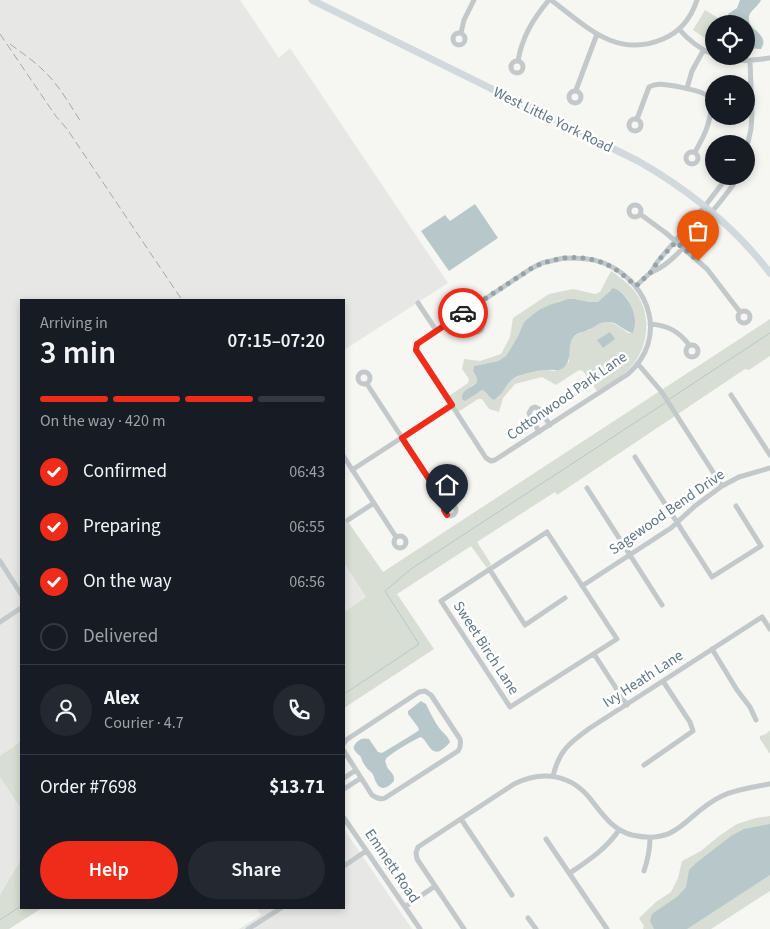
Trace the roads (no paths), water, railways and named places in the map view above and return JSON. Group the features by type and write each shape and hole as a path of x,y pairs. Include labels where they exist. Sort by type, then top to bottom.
{"main road":[{"name":"West Little York Road","path":"312,0 638,161 705,206 735,233 770,273"}],"street":[{"path":"461,33 464,20 474,0"},
{"path":"518,62 520,49 529,28 550,0 598,34 619,44 631,46 655,42 668,37 680,29 692,13 697,0"},
{"path":"680,29 685,36 703,51 692,71 686,88"},
{"path":"576,90 598,34"},
{"path":"755,60 770,58"},
{"path":"750,65 752,113 750,135"},
{"path":"638,119 651,86 658,84 686,88 706,95 709,97 711,104 709,124 695,152"},
{"path":"352,470 452,405 416,350 417,344 542,263 564,258 586,258 606,264 636,286 651,272 721,185 730,191"},
{"path":"651,272 661,268 683,248 734,185"},
{"path":"640,214 708,270 740,312"},
{"name":"Cottonwood Park Lane","path":"452,405 486,458 491,461 550,425 628,374 638,364 648,345 650,324 647,306 636,286"},
{"path":"418,303 436,330"},
{"path":"462,314 472,329 478,332 483,324 472,307"},
{"path":"650,324 665,326 678,332 689,346"},
{"path":"638,364 660,391 722,486"},
{"path":"367,384 446,505"},
{"path":"731,395 770,455"},
{"path":"539,432 528,414 532,408 539,409 550,425"},
{"path":"635,456 712,577 761,546 736,506"},
{"path":"345,459 396,537"},
{"name":"Sagewood Bend Drive","path":"582,586 677,523 695,506 722,486 739,477 770,468"},
{"path":"587,488 662,605"},
{"path":"348,520 374,503"},
{"path":"565,598 525,625 490,570 547,532 617,639 594,654 626,705"},
{"path":"0,561 20,592"},
{"name":"Sweet Birch Lane","path":"490,570 441,601 510,707 594,654"},
{"path":"0,622 20,609"},
{"name":"Ivy Heath Lane","path":"553,776 562,752 573,740 762,617 770,629"},
{"path":"712,649 737,690 750,707 756,720"},
{"path":"644,765 693,731 690,722 663,681"},
{"path":"345,742 419,692 425,691 432,695 460,739 461,746 458,751 385,798 378,798 372,795 345,753"},
{"path":"345,777 356,770"},
{"path":"464,929 417,859 418,847 514,784 537,776 553,776 570,782 580,789 591,800 602,816 619,830 650,838 675,831 706,806 722,796 770,784"},
{"path":"345,786 361,778"},
{"path":"461,819 512,895"},
{"name":"Emmett Road","path":"345,820 420,929"},
{"path":"570,873 602,850 613,840 619,830"},
{"path":"644,871 650,847 650,838"},
{"path":"546,839 607,929"},
{"path":"345,865 366,851"},
{"path":"405,907 435,886"},
{"path":"248,929 278,909"},
{"path":"528,918 536,929"}],"waterway":[{"path":"668,400 770,333"},
{"path":"345,693 419,644 385,591 411,569 665,403"},
{"path":"0,920 20,907"}],"railway":[{"path":"0,34 55,115 67,129 181,299"},
{"path":"10,44 55,82 81,122"}]}
